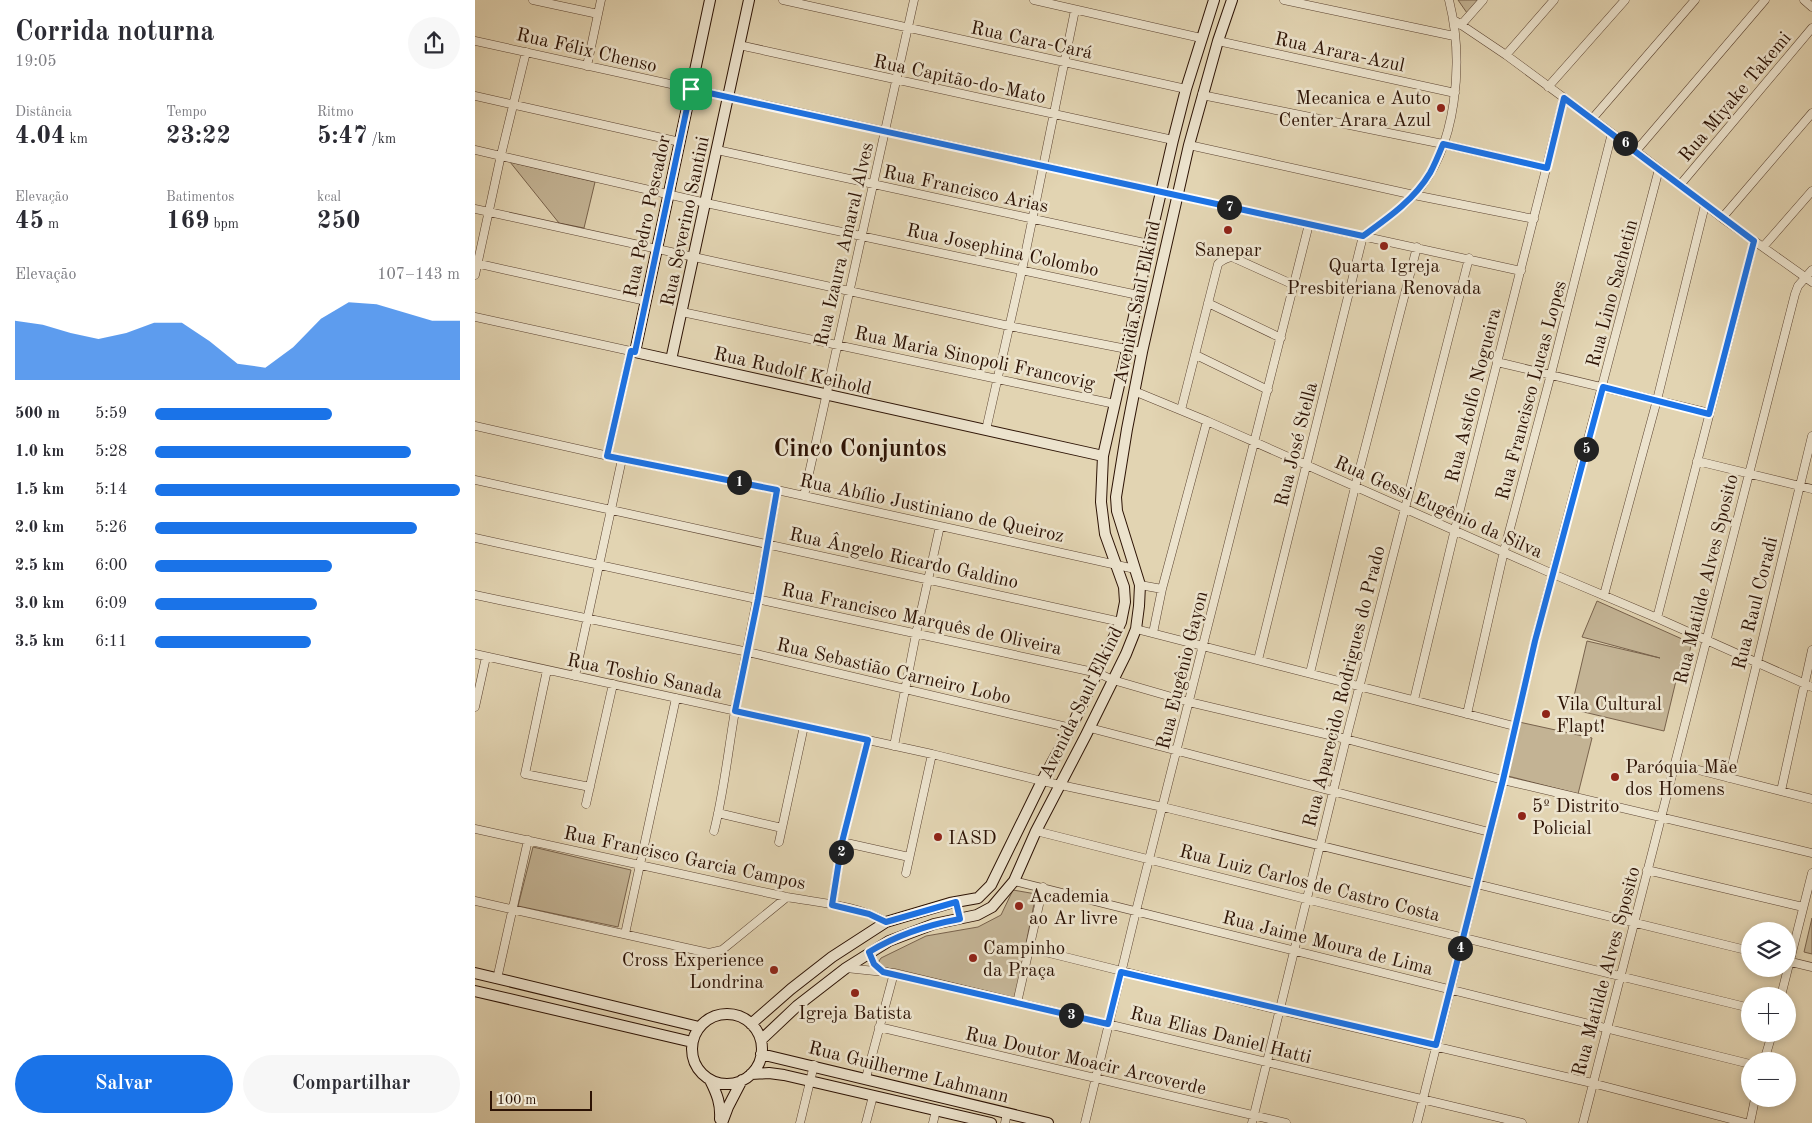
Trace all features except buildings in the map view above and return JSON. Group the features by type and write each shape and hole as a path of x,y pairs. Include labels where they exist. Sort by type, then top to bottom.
{"main road":[{"name":"Rua Pedro Pescador","path":"633,352 646,301 710,0"},
{"name":"Rua Severino Santini","path":"671,360 749,0"},
{"name":"Avenida Saul Elkind","path":"751,1024 832,957 886,922 956,902 978,898 985,893 991,886 1042,781 1098,673 1121,622 1125,602 1124,587 1105,534 1101,502 1103,456 1173,140 1186,89 1214,0"},
{"name":"Avenida Saul Elkind","path":"761,1040 797,1006 846,968 889,940 933,924 977,916 992,907 1014,882 1036,831 1113,680 1136,629 1139,606 1140,585 1117,511 1116,497 1134,392 1189,145 1217,41 1232,0"},
{"name":"Rua Rudolf Keihold","path":"633,352 1103,456"},
{"path":"956,902 960,919"},
{"path":"692,1042 475,991 477,974 699,1027"},
{"path":"725,1014 743,1018 751,1024 761,1040 761,1054 758,1064 751,1074 732,1084 721,1084 710,1080 701,1073 695,1064 692,1042 699,1027 706,1020 725,1014"},
{"name":"Rua Guilherme Lahmann","path":"761,1054 866,1078 1006,1118 1048,1123"},
{"path":"751,1074 769,1073 784,1075 991,1123"},
{"path":"710,1080 721,1106 721,1123"},
{"path":"721,1123 742,1080"}],"street":[{"path":"533,0 598,14"},
{"path":"587,66 601,0"},
{"name":"Rua Cara-Cará","path":"783,0 1186,89"},
{"name":"Rua Izaura Amaral Alves","path":"804,496 914,0"},
{"path":"1033,0 1201,38"},
{"path":"1284,0 1454,36"},
{"path":"1363,236 1392,215 1414,195 1431,172 1443,144 1455,93 1456,64 1454,36 1457,22 1449,0"},
{"path":"1457,22 1483,0"},
{"path":"1506,55 1555,0"},
{"path":"1548,87 1625,0"},
{"path":"1593,119 1695,0"},
{"path":"1636,151 1765,0"},
{"path":"1804,0 1812,7"},
{"path":"986,430 1022,270 1075,10"},
{"path":"1457,22 1506,55 1636,151 1722,218 1809,280"},
{"name":"Rua Miyake Takemi","path":"1680,185 1812,28"},
{"name":"Rua Arara-Azul","path":"1217,41 1455,93"},
{"name":"Rua Félix Chenso","path":"475,42 1042,167 1469,258 1521,271"},
{"name":"Rua Capitão-do-Mato","path":"739,46 1173,140"},
{"path":"475,275 476,263 501,155 527,52"},
{"path":"1202,95 1443,144 1547,168"},
{"path":"475,96 680,142"},
{"name":"Rua Astolfo Nogueira","path":"1414,700 1564,98"},
{"path":"1722,218 1812,113"},
{"name":"Rua Francisco Lucas Lopes","path":"1467,714 1504,551 1612,133"},
{"path":"1189,145 1535,220"},
{"name":"Rua Josephina Colombo","path":"475,150 669,195 1138,295"},
{"name":"Rua Francisco Arias","path":"717,150 1031,220 1149,244"},
{"name":"Rua Lino Sachetin","path":"1417,1123 1503,780 1535,641 1659,169"},
{"path":"1763,247 1812,191"},
{"path":"1604,595 1657,400 1705,205"},
{"path":"475,209 1009,326 1142,352"},
{"name":"Rua Eugênio Gayon","path":"1085,1123 1094,1079 1309,224"},
{"name":"Rua José Stella","path":"1258,660 1363,236"},
{"path":"1657,618 1754,241"},
{"path":"1309,673 1417,247"},
{"path":"1181,410 1218,264 1226,258 1232,257 1294,285"},
{"name":"Rua Aparecido Rodrigues do Prado","path":"1253,1119 1293,950 1469,258"},
{"path":"476,263 646,301"},
{"name":"Rua Matilde Alves Sposito","path":"1583,1123 1795,294 1809,280 1812,270"},
{"path":"1208,303 1281,338"},
{"name":"Rua Maria Sinopoli Francovig","path":"682,312 1115,404"},
{"name":"Rua Rudolf Keihold","path":"475,316 633,352"},
{"path":"607,456 633,352"},
{"path":"1196,355 1268,390"},
{"path":"1497,362 1709,414"},
{"name":"Rua Gessi Eugênio da Silva","path":"1134,392 1207,421 1812,687"},
{"path":"1153,634 1162,589 1207,421"},
{"name":"Rua Abílio Justiniano de Queiroz","path":"475,426 1135,569"},
{"name":"Rua Raul Coradi","path":"1729,778 1812,436"},
{"path":"575,676 622,459"},
{"path":"1697,461 1812,490"},
{"name":"Rua Ângelo Ricardo Galdino","path":"475,480 1121,622"},
{"path":"713,831 718,813 735,711 748,652 777,490"},
{"path":"894,746 915,634 940,526"},
{"name":"Rua Francisco Marquês de Oliveira","path":"475,538 1098,673 1113,680 1189,702 1346,739 1503,780 1812,853"},
{"path":"1140,585 1162,589"},
{"name":"Rua Sebastião Carneiro Lobo","path":"475,595 587,620 748,652 1071,728"},
{"path":"1136,629 1514,726"},
{"path":"1781,791 1812,650"},
{"name":"Rua Toshio Sanada","path":"475,654 932,754 1042,781 1163,807 1741,949"},
{"path":"475,707 486,657"},
{"path":"547,670 525,774 590,787"},
{"path":"586,804 613,684"},
{"path":"625,934 676,698"},
{"path":"779,842 804,726"},
{"path":"1090,728 1489,832"},
{"path":"832,905 842,842 868,740"},
{"path":"906,873 932,754"},
{"path":"1675,764 1812,799"},
{"path":"718,813 782,828"},
{"name":"Rua Francisco Garcia Campos","path":"475,829 787,897 832,905 869,914 886,922"},
{"name":"Rua Luiz Carlos de Castro Costa","path":"1036,831 1741,1006"},
{"path":"497,979 528,840"},
{"path":"842,842 909,856"},
{"path":"1647,870 1803,907"},
{"path":"1796,934 1812,873"},
{"name":"Rua Jaime Moura de Lima","path":"1014,882 1450,988 1741,1062"},
{"path":"1017,1003 1043,888"},
{"path":"475,901 709,953 722,950 787,897"},
{"path":"1029,948 1279,1010 1436,1045 1748,1123 1753,1107"},
{"path":"869,952 874,964 883,972"},
{"path":"1796,963 1812,966"},
{"name":"Rua Elias Daniel Hatti","path":"846,968 894,973 1522,1123"},
{"path":"866,1078 894,973"},
{"name":"Rua Doutor Moacir Arcoverde","path":"879,1028 1253,1119 1286,1123"},
{"path":"800,1123 814,1065"},
{"path":"866,1123 873,1096"},
{"path":"933,1123 936,1110"}],"shaded area":[{"path":"1458,0 1478,0 1467,13"},
{"path":"510,162 595,182 584,228 559,223"},
{"path":"1597,601 1691,643 1688,666 1680,664 1664,731 1571,709 1587,641 1660,658 1582,637"},
{"path":"1519,722 1592,738 1578,794 1508,776 1506,770"},
{"path":"533,847 631,870 618,927 518,906"},
{"path":"1013,890 1036,894 1015,998 879,966 881,958 926,936 978,927 1001,915"},
{"path":"1812,918 1812,954 1804,952"}],"place":[{"name":"Mecanica e Auto Center Arara Azul","path":"1441,108"},
{"name":"Sanepar","path":"1228,230"},
{"name":"Quarta Igreja Presbiteriana Renovada","path":"1384,246"},
{"name":"Vila Cultural Flapt!","path":"1546,714"},
{"name":"Paróquia Mãe dos Homens","path":"1615,777"},
{"name":"5º Distrito Policial","path":"1522,816"},
{"name":"IASD","path":"938,837"},
{"name":"Academia ao Ar livre","path":"1019,906"},
{"name":"Campinho da Praça","path":"973,958"},
{"name":"Cross Experience Londrina","path":"774,970"},
{"name":"Igreja Batista","path":"855,993"}],"district":[{"name":"Cinco Conjuntos","path":"860,448"}],"route":[{"path":"691,89 1363,236 1392,215 1414,195 1431,172 1443,144 1547,168 1564,98 1754,241 1709,414 1603,387 1547,592 1503,780 1436,1045 1121,972 1108,1024 894,973 883,972 874,964 869,952 889,940 933,924 960,919 956,902 886,922 869,914 832,905 842,842 868,740 735,711 748,652 777,490 607,456 631,351 635,352 691,89"}]}
